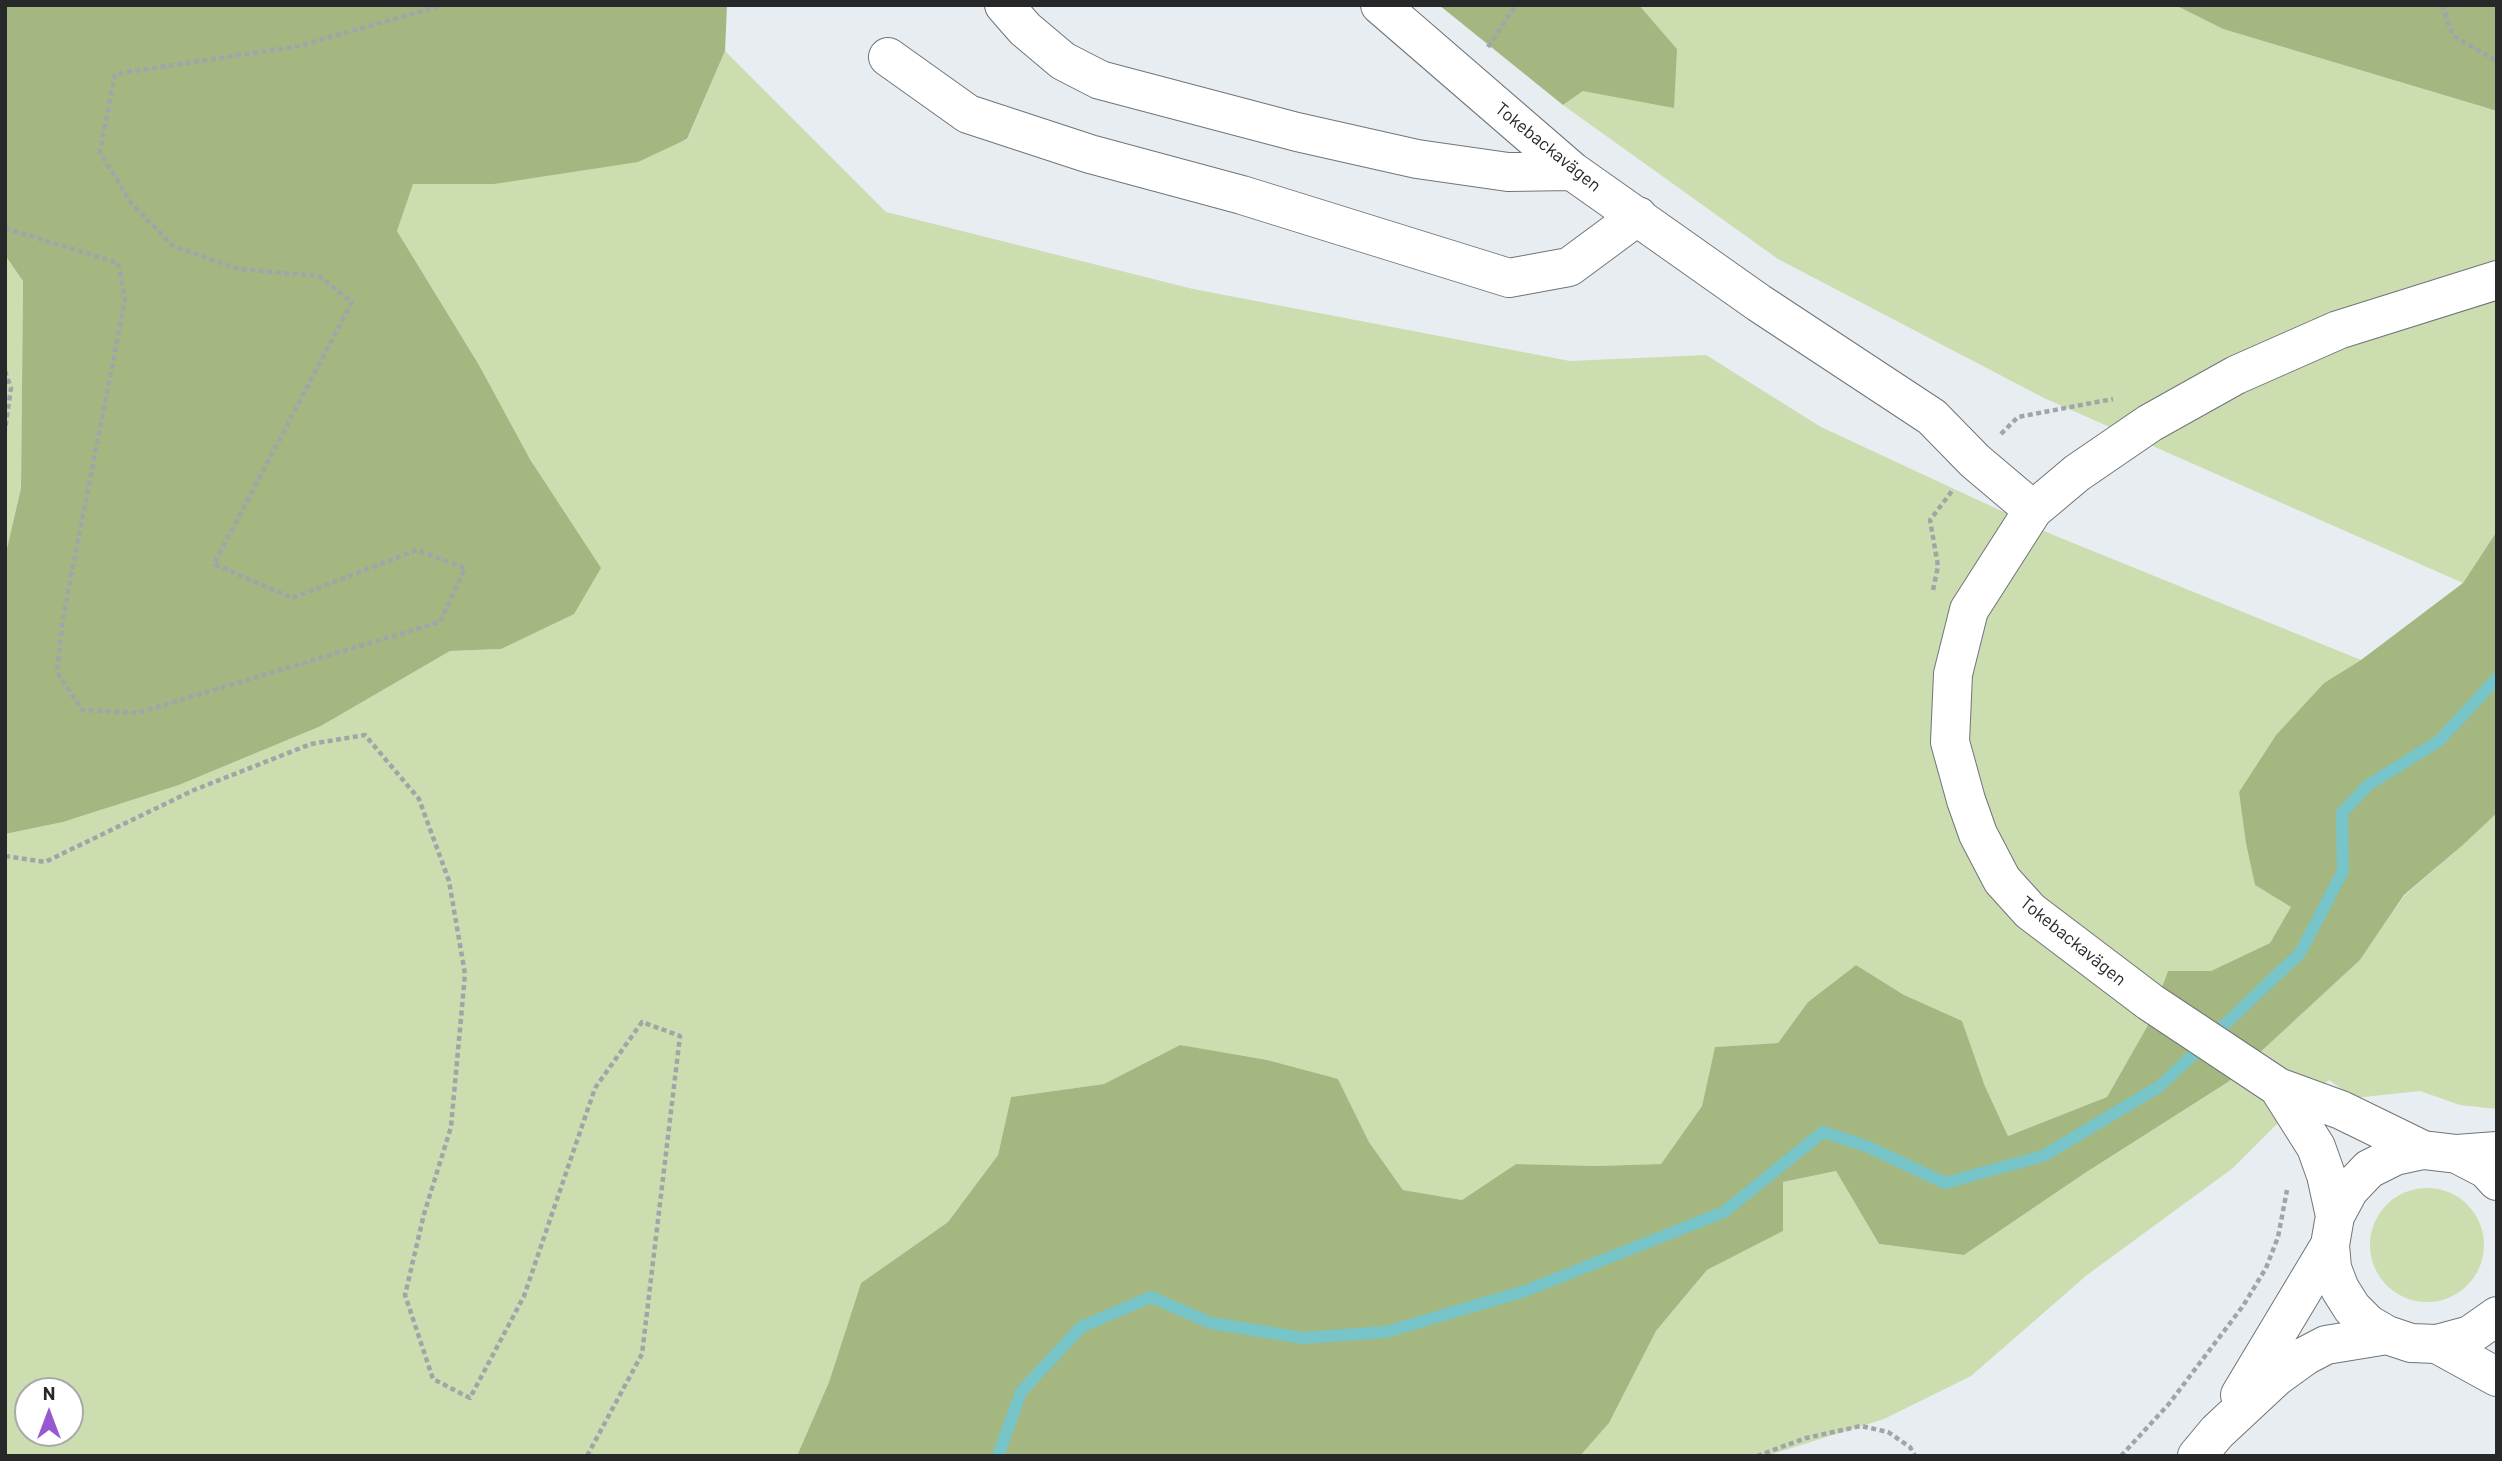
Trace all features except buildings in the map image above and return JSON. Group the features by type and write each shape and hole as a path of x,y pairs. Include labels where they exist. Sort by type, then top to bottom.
{"main road":[{"path":"1004,5 1025,29 1063,61 1100,80 1297,132 1417,159 1508,172 1572,171"},
{"name":"Tokebackavägen","path":"1380,5 1572,171 1759,303 1932,417 1975,461 2033,510"},
{"path":"888,57 968,114 1090,154 1242,195 1509,278 1569,267 1638,216"},
{"name":"Tokebackavägen","path":"2497,280 2338,330 2236,375 2150,423 2077,473 2033,510 1969,610 1953,674 1950,742 1978,834 2002,880 2030,911 2150,1002 2278,1087 2486,1170 2497,1181"},
{"path":"2278,1087 2316,1147 2326,1175 2333,1230 2332,1268 2351,1308 2368,1324 2386,1335 2411,1343 2437,1344 2470,1335 2497,1316"},
{"path":"2207,1444 2333,1230 2349,1190 2369,1170 2395,1156 2497,1151"},
{"path":"2207,1444 2276,1377 2305,1356 2326,1345 2386,1335"},
{"path":"2437,1344 2497,1377"}],"path":[{"path":"5,228 118,263 125,300 80,523 58,659 57,672 82,710 137,713 440,622 465,568 417,550 292,598 214,564 352,302 319,276 238,269 173,246 131,203 100,152 115,74 299,46 443,5"},
{"path":"1466,80 1516,5"},
{"path":"2442,5 2453,36 2497,61"},
{"path":"5,371 12,388 5,430"},
{"path":"1933,593 1938,566 1930,520 1975,461 2018,417 2120,398"},
{"path":"5,856 45,862 194,790 311,744 365,735 419,799 449,881 465,974 451,1127 424,1214 405,1295 433,1379 470,1398 524,1296 595,1088 642,1022 680,1037 642,1354 587,1456"},
{"path":"2122,1456 2168,1405 2243,1306 2266,1268 2274,1247 2287,1189"},
{"path":"1757,1456 1806,1438 1861,1426 1888,1432 1910,1447 1915,1456"}],"green space":[{"path":"5,5 727,5 725,51 687,139 638,162 494,184 413,184 397,231 479,365 531,461 601,568 574,614 501,649 450,651 321,726 179,785 63,822 5,834 5,557 21,488 23,281 5,255"},
{"path":"1439,5 1639,5 1677,49 1674,108 1583,91 1563,105"},
{"path":"1639,5 2175,5 2223,29 2497,111 2497,531 2463,583 2044,398 1778,259 1563,105 1583,91 1677,49"},
{"path":"2175,5 2497,5 2497,111 2223,29"},
{"path":"725,51 886,212 1193,289 1570,361 1706,355 1821,427 2051,534 2361,660 2324,683 2276,735 2239,792 2255,885 2292,907 2270,943 2211,971 2168,971 2148,1025 2107,1097 2008,1136 1984,1084 1904,995 1856,965 1808,1002 1778,1043 1715,1047 1702,1106 1661,1164 1516,1164 1462,1200 1403,1190 1369,1142 1338,1079 1180,1045 1104,1084 1011,1097 998,1155 948,1222 861,1283 829,1382 797,1456 5,1456 5,834 63,822 179,785 321,726 450,651 501,649 531,461 479,365 397,231 412,184 494,184 687,140"},
{"path":"5,255 23,280 21,488 5,557"},
{"path":"2497,531 2497,813 2404,895 2360,960 2228,1082 2085,1173 1964,1255 1879,1244 1836,1171 1783,1182 1783,1231 1707,1270 1656,1331 1609,1423 1580,1456 797,1456 829,1382 861,1283 948,1222 998,1155 1011,1097 1104,1084 1180,1045 1267,1060 1338,1079 1369,1142 1403,1190 1462,1200 1516,1164 1661,1164 1702,1106 1715,1047 1778,1043 1808,1002 1856,965 1904,995 1962,1021 1984,1084 2008,1136 2107,1097 2148,1025 2168,971 2211,971 2270,943 2291,907 2255,885 2239,792 2276,735 2324,683 2361,660 2463,583"},
{"path":"2497,813 2497,1109 2460,1105 2420,1091 2354,1098 2329,1080 2280,1121 2233,1168 2087,1275 1971,1376 1884,1419 1766,1456 1580,1456 1609,1423 1656,1331 1707,1270 1783,1231 1783,1182 1836,1171 1879,1244 1964,1255 2085,1173 2228,1082 2360,960 2404,896"},
{"path":"2427,1188 2449,1192 2468,1204 2480,1223 2484,1245 2480,1267 2468,1286 2449,1298 2427,1302 2405,1298 2386,1286 2374,1267 2370,1245 2374,1223 2386,1204 2405,1192"}],"waterway":[{"path":"998,1456 1021,1392 1081,1327 1151,1297 1211,1323 1303,1338 1386,1332 1525,1291 1724,1212 1823,1132 1866,1146 1945,1183 2043,1156 2160,1086 2300,953 2343,871 2342,813 2368,785 2439,741 2497,678"}]}
